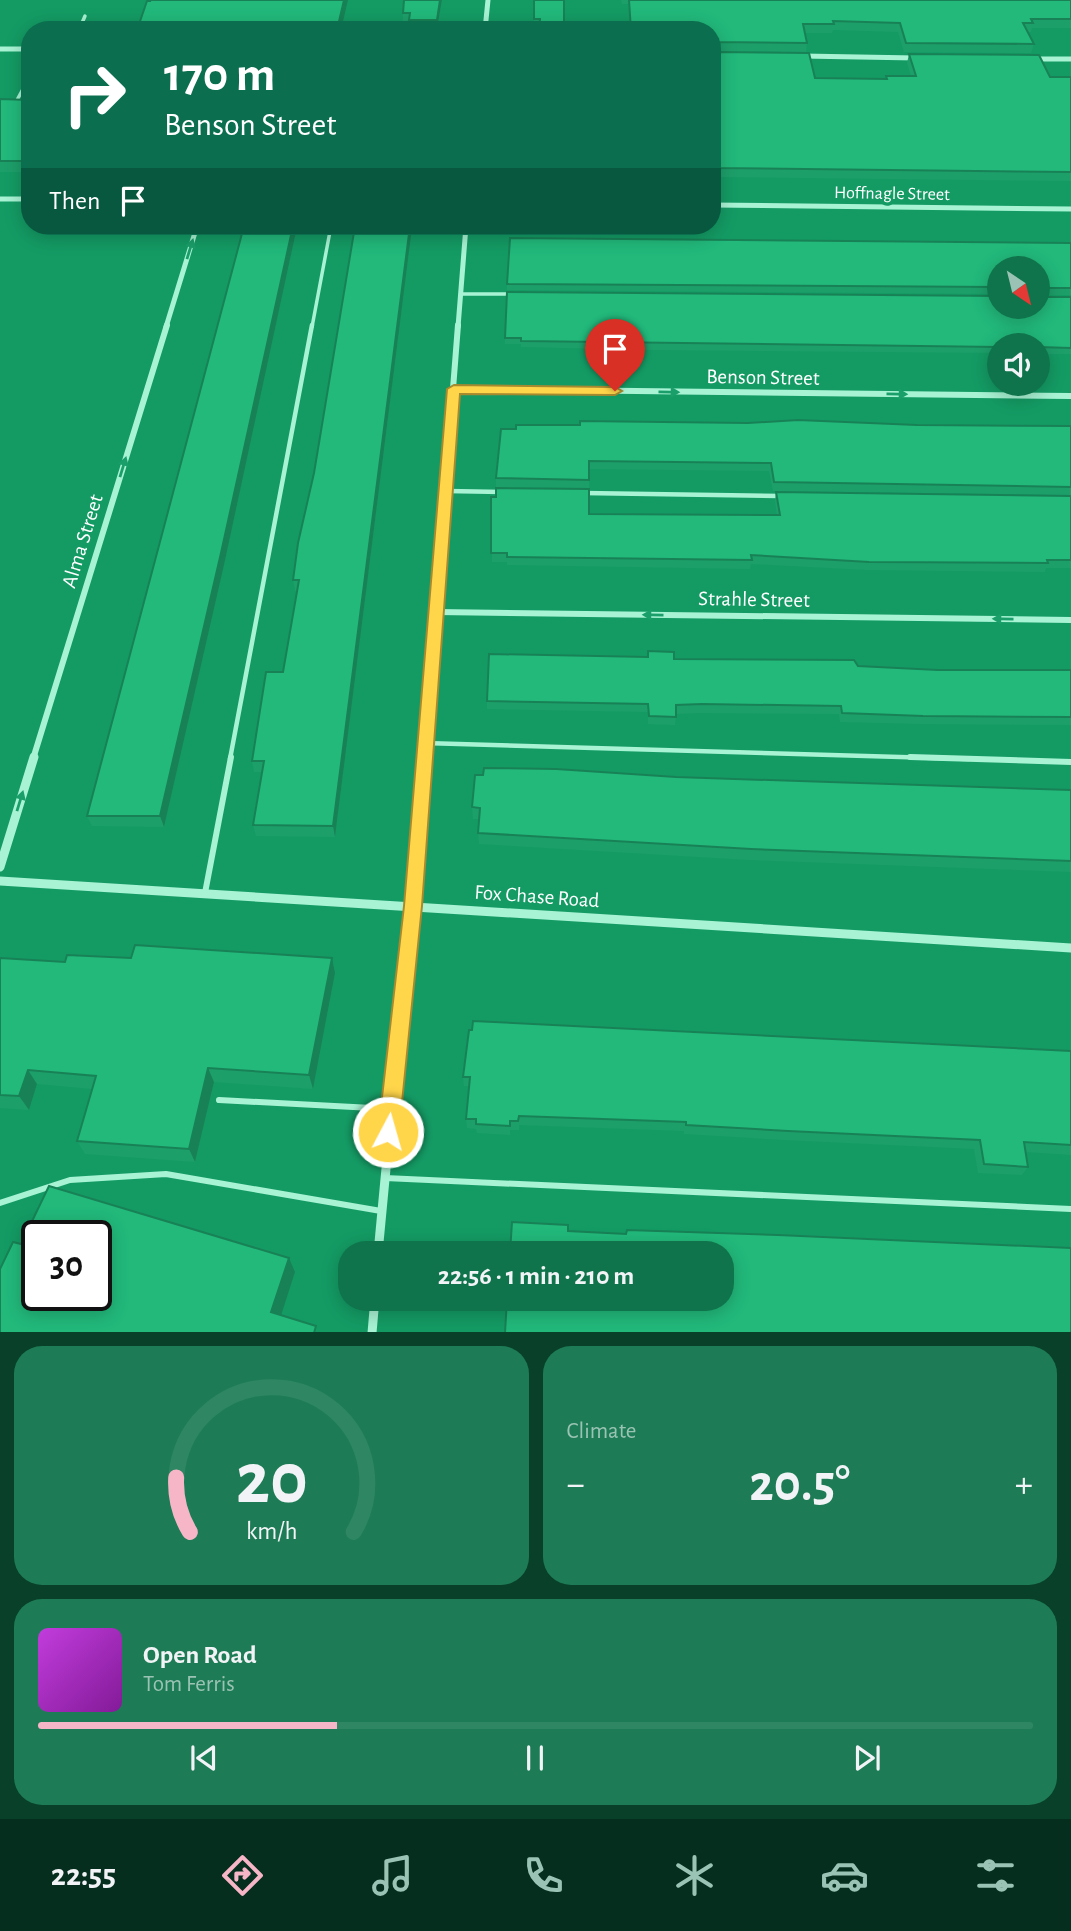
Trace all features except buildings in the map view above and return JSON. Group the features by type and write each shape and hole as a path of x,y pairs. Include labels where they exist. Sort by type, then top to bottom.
{"street":[{"path":"486,21 488,0"},
{"path":"0,49 21,49"},
{"path":"795,56 919,58"},
{"path":"1030,59 1071,59"},
{"path":"0,199 21,200"},
{"name":"Hoffnagle Street","path":"721,205 1071,209"},
{"name":"Alma Street","path":"0,867 194,235"},
{"path":"379,1241 383,1178 413,906 465,235"},
{"name":"Benson Street","path":"454,389 1071,396"},
{"name":"Strahle Street","path":"437,612 1071,620"},
{"name":"Fox Chase Road","path":"0,881 1071,948"},
{"path":"372,1332 374,1311"}],"lane":[{"path":"83,21 85,16"},
{"path":"0,102 16,102 21,93"},
{"path":"205,894 329,235"},
{"path":"461,293 516,294"},
{"path":"447,491 516,492"},
{"path":"572,493 794,496"},
{"path":"424,743 1071,762"},
{"path":"219,1100 391,1109"},
{"path":"0,1203 70,1180 166,1174 381,1211"},
{"path":"383,1178 1071,1209"}],"route":[{"path":"388,1132 413,906 454,389 615,391"}]}
